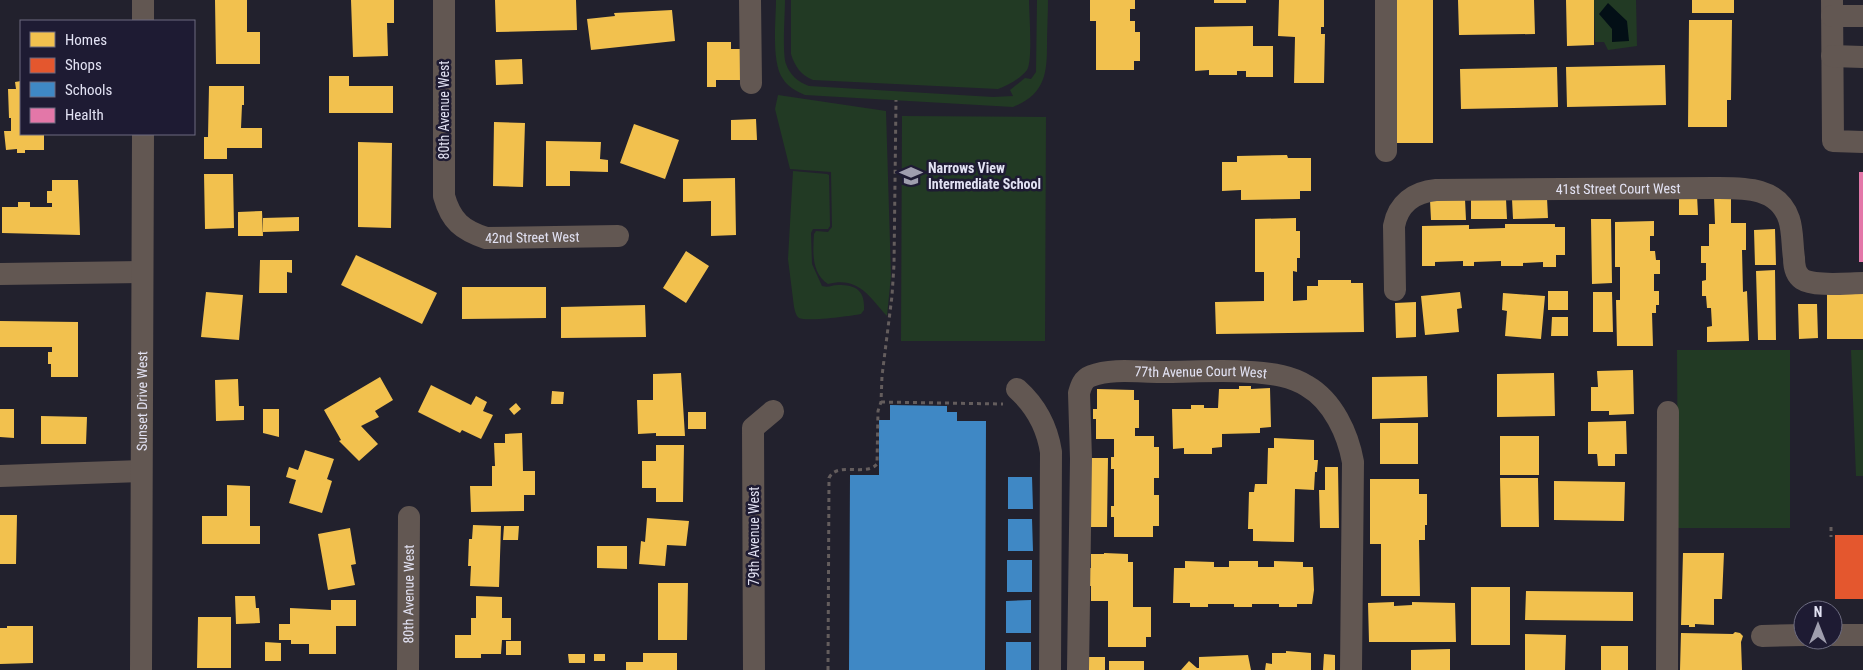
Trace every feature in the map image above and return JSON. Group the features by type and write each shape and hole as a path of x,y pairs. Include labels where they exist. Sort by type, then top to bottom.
{"street":[{"path":"143,0 143,20"},
{"name":"80th Avenue West","path":"444,0 444,196 453,218"},
{"path":"750,0 751,83"},
{"path":"1386,0 1386,151"},
{"path":"1863,16 1832,8 1833,141 1863,142"},
{"path":"1832,56 1863,57"},
{"name":"Sunset Drive West","path":"141,670 143,135"},
{"name":"41st Street Court West","path":"1395,290 1394,226 1396,216 1408,199 1418,194 1436,190 1754,189 1776,199 1786,212 1791,227 1795,269 1803,280 1817,283 1863,282"},
{"name":"42nd Street West","path":"453,218 470,233 486,238 618,236"},
{"path":"0,274 142,272"},
{"name":"77th Avenue Court West","path":"1078,670 1081,459 1079,393 1082,383 1090,376 1112,372 1236,372 1281,376 1308,386 1316,392 1332,411 1347,439 1353,462 1351,670"},
{"path":"1025,397 1046,429 1051,452 1050,670"},
{"name":"79th Avenue West","path":"754,670 753,428 773,411"},
{"path":"1667,670 1668,412"},
{"path":"0,476 142,471"},
{"name":"80th Avenue West","path":"408,670 410,517"},
{"path":"1762,636 1793,635"},
{"path":"1843,635 1863,635"}],"path":[{"path":"828,670 829,478 830,474 835,472 874,468 877,464 878,411 881,402 894,265 896,100"},
{"path":"881,402 1025,397"},
{"path":"1831,527 1831,537"}],"green space":[{"path":"776,0 785,0 784,43 786,64 795,78 809,86 993,97 1013,96 1010,90 1025,78 1031,79 1036,72 1037,0 1048,0 1045,74 1038,89 1032,96 1013,107 805,95 787,84 779,72 775,41"},
{"path":"791,0 1029,0 1029,65 1021,76 1010,84 998,89 813,80 799,70 791,54"},
{"path":"1594,0 1636,0 1637,46 1608,50 1604,42 1595,42"},
{"path":"778,95 886,111 891,276 887,316 868,295 855,285 838,282 828,284 818,274 814,261 814,234 816,231 828,232 832,227 831,172 790,169 775,109"},
{"path":"902,116 1046,117 1045,341 901,341"},
{"path":"793,171 829,175 830,226 828,229 813,229 811,233 812,264 822,286 845,285 859,290 864,303 864,310 861,314 810,319 799,318 796,315 788,259"},
{"path":"1677,350 1790,350 1790,528 1678,528"},
{"path":"1851,350 1863,350 1863,476 1856,476"}],"shaded area":[{"path":"1608,3 1627,21 1629,41 1612,42 1612,29 1599,14"}],"building: Homes":[{"path":"215,0 247,0 247,32 260,32 260,64 216,64"},
{"path":"351,0 394,0 394,23 387,23 388,56 353,57"},
{"path":"495,0 576,0 577,30 496,32"},
{"path":"1090,0 1135,0 1135,9 1130,9 1130,21 1135,21 1135,32 1140,32 1140,61 1134,61 1134,70 1096,70 1096,21 1090,21"},
{"path":"1214,0 1246,0 1246,3 1214,3"},
{"path":"1279,0 1324,0 1324,27 1321,27 1321,34 1325,34 1324,83 1294,83 1295,37 1278,36"},
{"path":"1396,0 1433,0 1433,143 1396,143"},
{"path":"1458,0 1534,0 1535,34 1459,35"},
{"path":"1566,0 1594,0 1594,45 1567,46"},
{"path":"1692,0 1734,0 1734,13 1692,13"},
{"path":"672,10 675,41 591,50 587,19 615,16 614,13"},
{"path":"1689,20 1732,20 1731,100 1727,100 1727,127 1688,127"},
{"path":"1253,26 1253,46 1273,46 1273,77 1246,77 1246,71 1237,71 1237,75 1209,75 1209,70 1195,71 1195,27"},
{"path":"707,42 731,42 731,49 740,49 740,80 716,80 716,87 707,87"},
{"path":"522,59 523,84 496,85 495,60"},
{"path":"1665,65 1666,105 1567,107 1566,67"},
{"path":"1557,67 1558,107 1461,109 1460,69"},
{"path":"329,76 349,76 349,86 393,86 393,113 329,113"},
{"path":"20,81 20,135 44,135 44,150 25,150 25,153 17,153 17,149 6,150 4,131 11,131 8,89 16,89 15,82"},
{"path":"209,86 244,86 241,128 262,128 262,148 227,148 227,159 204,159 204,137 208,137"},
{"path":"756,119 757,140 731,140 731,120"},
{"path":"494,122 525,123 523,187 493,186"},
{"path":"634,124 679,140 665,179 620,163"},
{"path":"546,141 601,142 600,159 608,160 608,172 570,171 570,186 546,186"},
{"path":"358,142 392,143 391,228 358,227"},
{"path":"1287,155 1288,158 1311,158 1311,191 1300,191 1300,199 1241,200 1241,190 1222,191 1222,162 1237,162 1237,156"},
{"path":"204,174 233,174 234,228 205,229"},
{"path":"735,178 736,235 711,236 711,201 683,202 683,179"},
{"path":"52,180 78,180 80,235 2,233 2,207 18,207 18,202 30,202 30,207 52,207 52,203 47,203 47,191 52,191"},
{"path":"1679,195 1697,195 1698,215 1679,215"},
{"path":"1714,197 1731,197 1731,223 1746,223 1746,250 1742,250 1743,292 1747,291 1749,341 1707,342 1707,327 1712,326 1711,308 1707,308 1706,296 1702,296 1702,281 1706,280 1706,263 1701,263 1701,246 1709,246 1709,224 1715,224"},
{"path":"1547,198 1548,218 1513,219 1512,199"},
{"path":"1465,199 1466,220 1431,220 1430,200"},
{"path":"1471,199 1506,199 1507,219 1471,219"},
{"path":"262,211 263,236 238,236 238,212"},
{"path":"299,217 299,231 263,232 263,218"},
{"path":"1296,218 1296,231 1300,231 1300,258 1297,258 1297,272 1293,271 1293,301 1307,300 1307,286 1318,286 1318,280 1351,280 1351,283 1363,283 1364,332 1216,334 1215,302 1264,301 1264,272 1255,272 1255,219"},
{"path":"1591,219 1611,219 1612,283 1592,284"},
{"path":"1654,221 1654,236 1650,236 1650,251 1655,251 1656,260 1660,260 1660,274 1654,274 1654,291 1659,291 1659,305 1656,305 1656,313 1652,313 1653,346 1617,346 1616,300 1620,300 1620,267 1615,267 1615,222"},
{"path":"1505,224 1555,224 1555,227 1565,227 1565,255 1556,255 1556,267 1543,267 1543,262 1523,263 1523,266 1501,266 1501,261 1474,262 1474,266 1463,266 1463,261 1435,262 1435,266 1422,266 1422,226 1469,225 1469,229 1505,228"},
{"path":"1775,229 1776,265 1755,265 1754,230"},
{"path":"686,251 709,266 686,303 663,288"},
{"path":"356,255 437,293 422,324 341,285"},
{"path":"260,260 292,260 292,273 287,272 287,293 259,293"},
{"path":"1775,270 1776,340 1758,340 1756,271"},
{"path":"462,287 546,287 546,318 462,319"},
{"path":"1827,290 1863,290 1863,339 1827,339"},
{"path":"1548,291 1568,291 1568,310 1548,310"},
{"path":"206,292 243,295 239,340 201,337"},
{"path":"1460,292 1462,308 1457,309 1459,332 1425,335 1421,296"},
{"path":"1593,292 1612,292 1613,332 1593,332"},
{"path":"1503,293 1545,296 1541,339 1505,336 1507,311 1502,310"},
{"path":"1416,302 1416,337 1396,338 1395,303"},
{"path":"1798,304 1817,304 1818,338 1799,339"},
{"path":"645,305 646,337 561,338 561,307"},
{"path":"1552,317 1568,317 1568,336 1551,336"},
{"path":"0,321 78,322 78,377 51,377 51,364 48,364 48,352 52,352 52,347 0,347"},
{"path":"1633,370 1634,414 1609,415 1609,411 1591,411 1591,387 1598,387 1597,371"},
{"path":"681,373 685,436 656,436 656,433 638,434 637,400 653,400 653,374"},
{"path":"1554,373 1555,416 1497,417 1497,374"},
{"path":"1427,376 1428,417 1372,419 1372,377"},
{"path":"380,377 393,400 375,411 379,417 361,426 378,444 359,461 339,441 341,440 324,410"},
{"path":"238,379 239,406 244,406 244,420 216,421 215,380"},
{"path":"431,385 471,405 476,396 487,402 483,411 493,415 481,439 462,430 460,433 418,412"},
{"path":"1239,386 1251,386 1251,389 1270,388 1271,427 1260,428 1260,433 1222,434 1222,447 1212,448 1212,454 1184,454 1184,448 1173,449 1172,409 1191,409 1191,405 1204,405 1204,408 1218,408 1219,389 1239,389"},
{"path":"1097,389 1134,390 1134,400 1139,400 1139,428 1135,428 1135,436 1154,436 1154,447 1159,447 1159,478 1154,478 1154,495 1159,495 1159,526 1153,526 1153,537 1114,537 1114,517 1111,517 1111,506 1114,506 1114,469 1111,469 1111,457 1114,457 1114,439 1096,439 1096,419 1093,419 1093,409 1097,409"},
{"path":"552,391 564,392 563,404 551,404"},
{"path":"516,403 521,409 514,415 509,409"},
{"path":"0,409 14,409 14,438 0,437"},
{"path":"263,409 279,409 279,437 263,433"},
{"path":"688,412 706,412 706,429 688,429"},
{"path":"41,416 87,417 86,444 41,444"},
{"path":"1626,421 1627,454 1615,454 1615,466 1598,466 1597,454 1588,454 1588,422"},
{"path":"1380,423 1418,423 1418,464 1380,464"},
{"path":"522,433 523,471 535,471 535,495 524,495 524,511 471,512 470,486 492,486 492,466 495,466 494,443 505,443 505,434"},
{"path":"1500,436 1539,436 1539,475 1500,475"},
{"path":"1274,438 1314,440 1314,460 1318,460 1314,490 1295,489 1294,542 1253,541 1253,529 1248,529 1249,492 1254,492 1255,484 1267,484 1268,448 1274,448"},
{"path":"656,445 684,445 683,502 656,502 656,488 642,488 642,461 656,461"},
{"path":"305,450 334,459 327,479 332,481 322,513 289,503 296,480 286,477 289,467 298,470"},
{"path":"1089,458 1108,458 1107,527 1088,527"},
{"path":"1325,467 1338,467 1339,528 1320,528 1319,490 1325,490"},
{"path":"1500,478 1538,478 1539,527 1501,527"},
{"path":"1370,479 1419,479 1419,494 1427,494 1425,540 1419,540 1420,596 1381,596 1381,544 1370,544"},
{"path":"1554,481 1625,482 1624,521 1554,520"},
{"path":"227,485 250,486 250,526 260,526 260,544 202,544 202,516 227,516"},
{"path":"0,515 17,515 16,564 0,564"},
{"path":"647,518 689,521 686,546 667,545 665,566 639,564 641,541 645,542"},
{"path":"473,525 501,526 499,587 470,586 471,566 468,566 469,539 472,539"},
{"path":"504,526 519,526 518,540 503,540"},
{"path":"350,528 356,564 351,565 355,585 328,590 318,534"},
{"path":"597,546 627,546 627,569 597,568"},
{"path":"1683,553 1724,553 1722,599 1714,599 1714,625 1695,624 1695,627 1689,627 1689,625 1681,625"},
{"path":"1091,554 1128,554 1128,562 1133,562 1133,607 1151,607 1151,637 1146,637 1146,647 1108,647 1108,601 1091,601 1091,586 1088,586 1088,568 1091,568"},
{"path":"1185,561 1214,562 1214,567 1229,567 1229,561 1258,561 1258,567 1274,567 1274,561 1303,562 1303,567 1313,567 1314,590 1312,604 1297,604 1297,607 1279,607 1279,604 1252,604 1252,607 1234,607 1234,604 1208,604 1208,607 1190,607 1190,603 1173,603 1174,568 1185,568"},
{"path":"658,583 688,583 687,640 658,640"},
{"path":"1471,587 1510,587 1510,645 1471,645"},
{"path":"1526,591 1633,592 1633,621 1525,620"},
{"path":"235,596 255,596 256,608 259,608 260,623 236,624"},
{"path":"476,596 502,597 502,618 511,618 511,640 502,640 501,654 481,654 481,658 455,658 455,635 471,635 471,618 476,618"},
{"path":"331,600 356,600 356,626 336,626 336,654 309,654 309,644 291,644 291,640 279,640 279,624 290,624 290,608 331,610"},
{"path":"1394,602 1394,606 1412,605 1412,602 1455,603 1456,642 1369,642 1368,603"},
{"path":"198,617 231,617 231,668 197,668"},
{"path":"7,626 33,626 33,663 0,664 0,628 7,628"},
{"path":"1735,632 1743,636 1741,642 1742,670 1680,670 1681,633 1733,634"},
{"path":"1525,634 1566,635 1565,670 1525,670"},
{"path":"506,641 521,641 521,655 506,655"},
{"path":"265,642 281,643 281,661 265,661"},
{"path":"1601,646 1628,646 1628,670 1601,670"},
{"path":"1450,649 1450,670 1411,670 1411,650"},
{"path":"1286,651 1311,653 1311,670 1265,670 1266,663 1272,664 1272,653 1286,653"},
{"path":"643,653 677,653 677,670 626,670 626,662 643,662"},
{"path":"568,654 585,654 585,663 569,663"},
{"path":"594,654 605,654 605,661 594,661"},
{"path":"1324,654 1335,655 1335,670 1323,670"},
{"path":"1248,655 1251,670 1181,670 1189,661 1199,668 1199,657"},
{"path":"1086,657 1105,657 1105,670 1086,670"},
{"path":"1109,661 1144,661 1144,670 1109,670"}],"building: Shops":[{"path":"1835,535 1863,535 1863,599 1835,599"}],"building: Schools":[{"path":"890,405 947,406 947,412 957,412 957,421 986,421 985,670 849,670 850,475 879,475 879,420 890,420"},
{"path":"1008,477 1032,477 1033,509 1008,509"},
{"path":"1008,519 1032,519 1033,551 1008,551"},
{"path":"1007,560 1032,560 1032,592 1007,592"},
{"path":"1031,600 1031,633 1006,633 1006,601"},
{"path":"1006,642 1031,642 1031,670 1006,670"}],"building: Health":[{"path":"1859,172 1863,172 1863,262 1859,262"}],"place":[{"name":"Narrows View Intermediate School","path":"911,176"}]}
